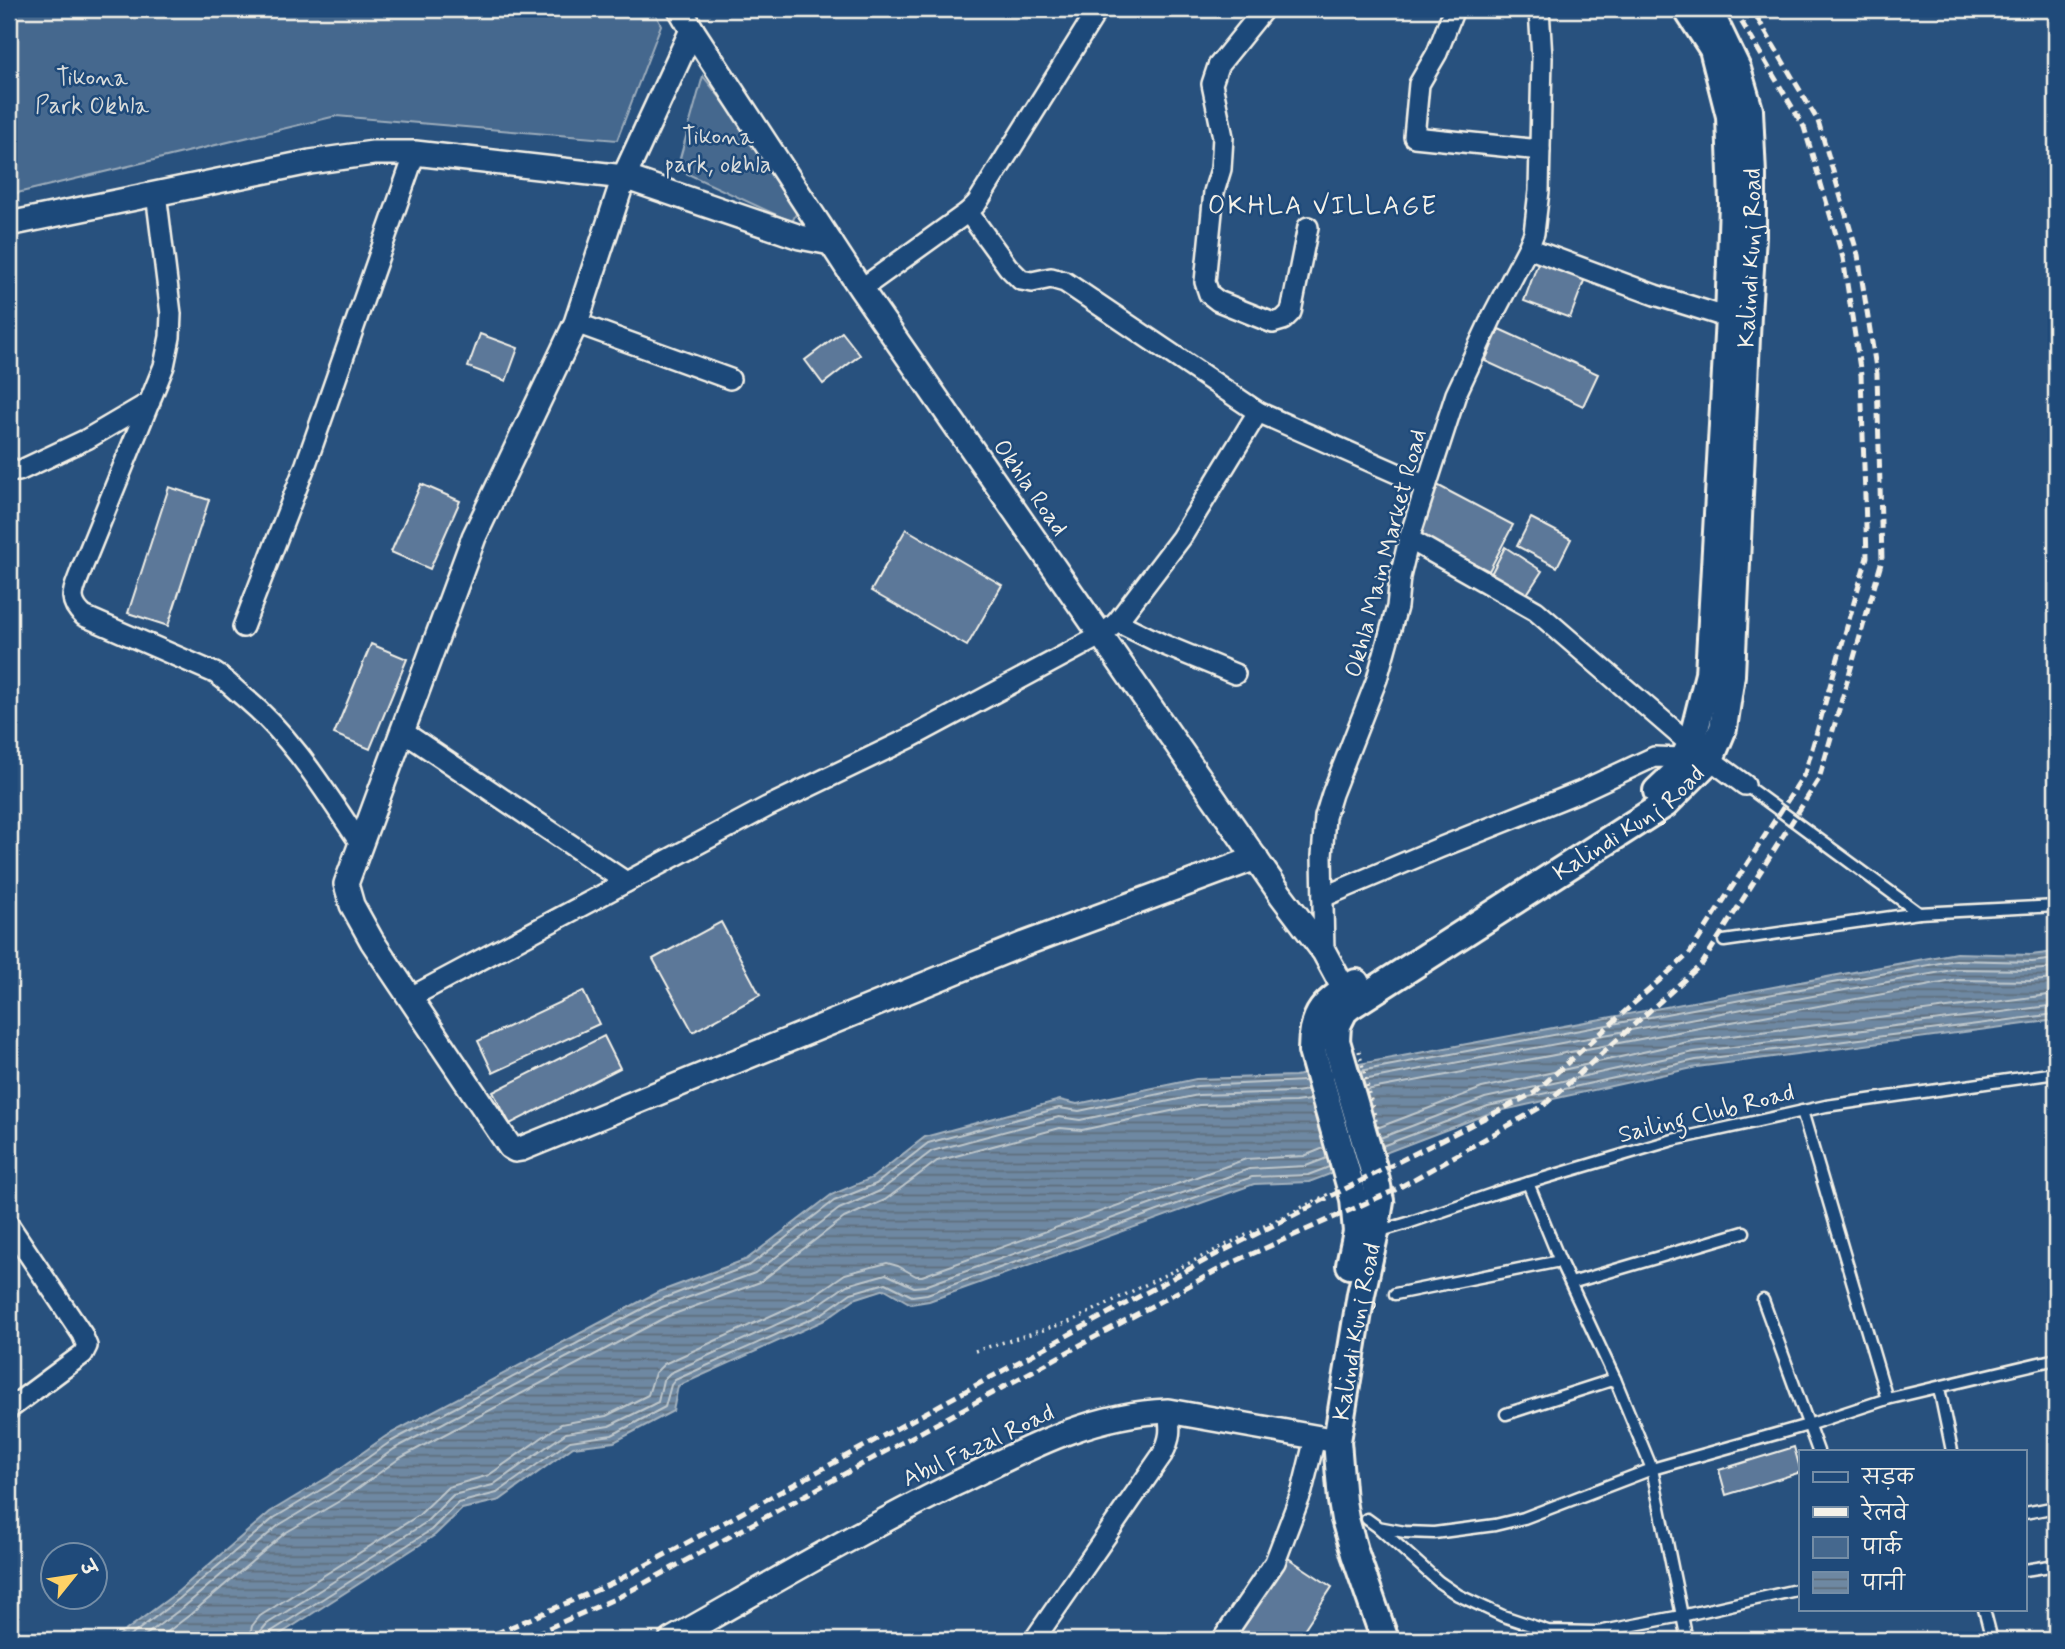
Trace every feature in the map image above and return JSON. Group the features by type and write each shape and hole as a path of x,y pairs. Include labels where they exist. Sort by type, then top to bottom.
{"main road":[{"name":"Kalindi Kunj Road","path":"1326,1440 1347,1329 1357,1233 1354,1199 1348,1180 1336,1050 1337,1025 1344,1011 1665,804 1695,754 1709,674 1733,203 1730,116 1713,49 1687,9"},
{"name":"Kalindi Kunj Road","path":"1347,1329 1361,1294 1380,1200 1374,1171 1336,1050 1314,1029 1322,1009 1332,998 1636,808 1661,788 1723,728 1731,675 1752,236 1752,176 1749,110 1737,69 1709,9"},
{"path":"1326,1440 1329,1515 1338,1552 1368,1640"},
{"path":"1326,1440 1355,1555 1385,1640"}],"street":[{"name":"Okhla Road","path":"680,9 862,289 1110,629 1256,858 1324,953 1345,990"},
{"path":"862,289 968,212 991,183 1098,9"},
{"path":"1264,9 1218,65 1212,84 1223,136 1221,169 1214,192 1204,273 1206,289 1218,301 1273,323 1283,320 1291,312 1308,227"},
{"path":"1454,9 1437,53 1419,84 1414,137 1540,150"},
{"name":"Okhla Main Market Road","path":"1324,953 1322,856 1325,817 1377,679 1397,607 1400,577 1409,539 1456,394 1528,248 1535,226 1542,58 1539,9"},
{"path":"692,30 624,177 576,323 474,537 347,876 348,894 372,942 510,1147 517,1150 1024,944 1256,858"},
{"path":"243,627 306,464 415,153"},
{"path":"9,224 253,172 347,156 415,153 624,177 800,237 831,243"},
{"path":"156,193 171,314 170,337 164,366 82,568 73,602 84,616 227,680 260,710 301,755 360,843"},
{"path":"968,212 1008,267 1021,280 1032,282 1052,278 1065,282 1258,412 1426,486"},
{"path":"1528,248 1655,295 1729,318"},
{"path":"576,323 730,379"},
{"path":"9,467 19,471 96,434 150,402"},
{"path":"409,998 767,807 910,738 1110,629 1181,538 1258,412"},
{"path":"1409,539 1536,611 1695,754 1745,785"},
{"path":"1110,629 1162,644 1235,674"},
{"path":"402,731 626,882"},
{"path":"1323,897 1438,848 1579,793 1654,757 1695,754"},
{"path":"9,1225 82,1334 87,1346 83,1354 9,1409"},
{"path":"1034,1640 1162,1455 1171,1432 1168,1411"},
{"name":"Abul Fazal Road","path":"671,1640 897,1513 1046,1439 1096,1421 1168,1411 1326,1440"},
{"path":"1222,1640 1275,1562 1302,1491 1326,1440"}],"lane":[{"path":"1745,785 1919,913"},
{"path":"1724,942 1919,913 2056,906"},
{"name":"Sailing Club Road","path":"1375,1232 1673,1140 1826,1106 2056,1073"},
{"path":"1802,1111 1887,1399"},
{"path":"1528,1183 1652,1469 1687,1640"},
{"path":"1571,1283 1744,1232"},
{"path":"1395,1294 1560,1261"},
{"path":"1763,1300 1818,1450"},
{"path":"1378,1527 1434,1533 1495,1525 1524,1518 1652,1469 1808,1425 1887,1399 2056,1359"},
{"path":"1506,1414 1615,1379"},
{"path":"1939,1388 1952,1450"},
{"path":"2026,1513 2056,1507"},
{"path":"1367,1519 1439,1582 1458,1595 1524,1624 1548,1631 1598,1632 1799,1589"},
{"path":"2026,1570 2056,1565"},
{"path":"1984,1610 1992,1640"}],"path":[{"path":"1336,1050 1393,1191 1395,1204"},
{"path":"975,1351 1072,1321 1348,1180"}],"green space":[{"name":"Tikona Park Okhla","path":"9,9 653,9 661,25 617,140 336,116 9,195"},
{"name":"Tikona park, okhla","path":"703,76 802,202 792,222 677,169"}],"water":[{"path":"2056,952 2056,1020 1697,1067 1490,1113 1309,1182 1254,1184 929,1301 911,1304 885,1289 854,1299 823,1321 678,1386 673,1411 614,1442 573,1447 500,1500 462,1509 435,1535 271,1640 113,1640 175,1594 270,1512 328,1477 386,1436 656,1293 747,1259 831,1195 872,1178 925,1137 1060,1100 1077,1104 1196,1079 1295,1076 1956,953 2031,955"}],"building":[{"path":"1539,260 1585,278 1570,318 1524,301"},
{"path":"1499,329 1598,374 1583,406 1485,361"},
{"path":"842,332 860,355 823,384 805,360"},
{"path":"480,334 518,348 506,381 468,367"},
{"path":"421,484 460,501 430,569 391,552"},
{"path":"1437,485 1513,525 1489,571 1413,532"},
{"path":"169,487 209,500 168,626 128,613"},
{"path":"1531,518 1571,539 1557,567 1517,546"},
{"path":"906,529 1002,585 967,646 871,591"},
{"path":"1505,547 1542,571 1525,597 1491,574"},
{"path":"371,644 407,659 370,749 334,734"},
{"path":"721,922 760,995 693,1032 653,959"},
{"path":"583,991 599,1024 493,1073 478,1041"},
{"path":"604,1036 620,1068 510,1124 493,1092"},
{"path":"1794,1447 1799,1465 1799,1473 1726,1495 1719,1470"},
{"path":"1285,1556 1332,1587 1297,1640 1254,1640 1237,1629"}],"railway":[{"path":"481,1640 613,1583 1217,1254 1534,1093 1690,953 1805,773 1867,557 1861,375 1843,258 1804,127 1734,9"},
{"path":"521,1640 619,1597 1225,1266 1393,1191 1543,1106 1702,964 1819,779 1882,560 1877,374 1858,255 1818,121 1752,9"}],"district":[{"name":"OKHLA VILLAGE","path":"1323,205"}]}
